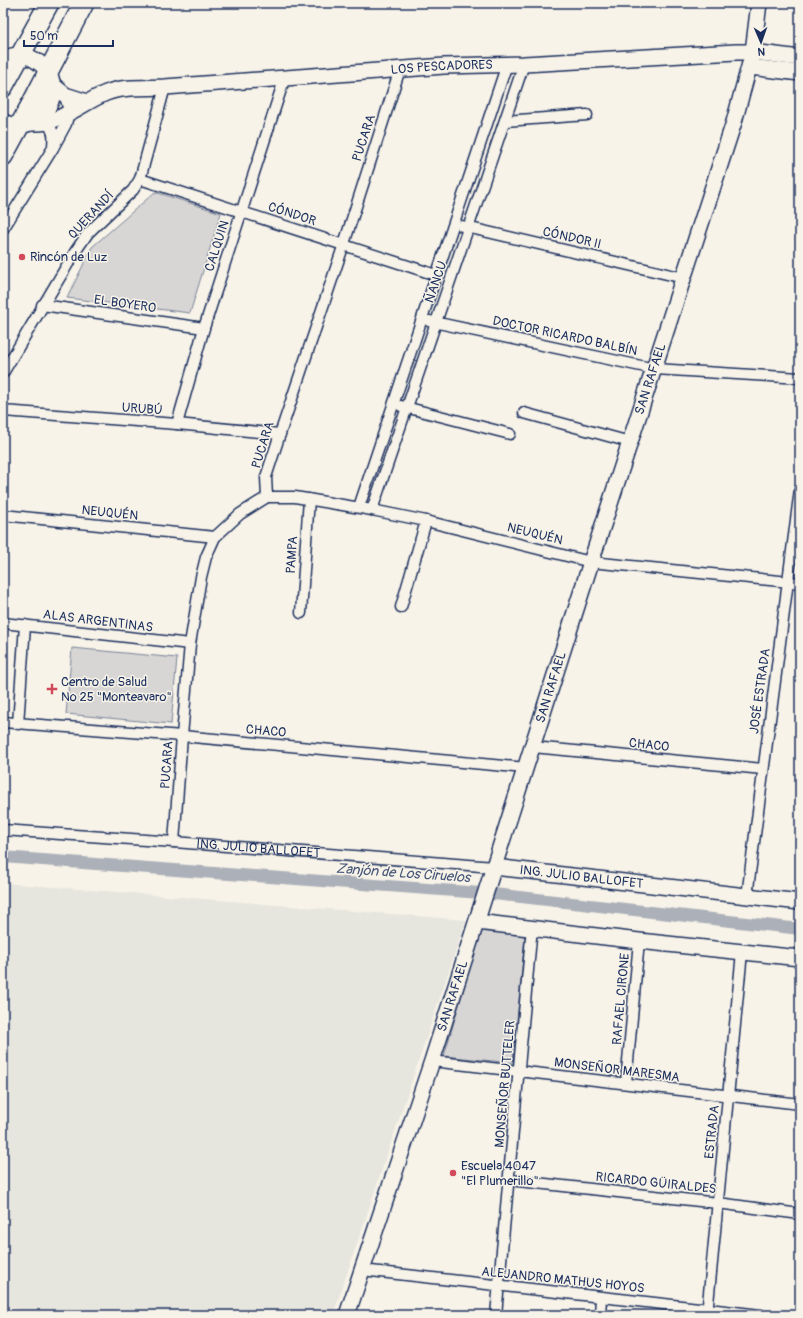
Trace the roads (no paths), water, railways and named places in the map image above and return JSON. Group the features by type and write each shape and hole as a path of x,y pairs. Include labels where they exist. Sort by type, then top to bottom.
{"highway":[{"path":"3,87 9,57 49,3"},
{"path":"3,156 25,123 50,78 84,3"}],"street":[{"name":"SAN RAFAEL","path":"347,1315 432,1061 591,562 655,369 734,122 751,60 759,3"},
{"path":"9,57 31,58 41,63 50,78 65,94 87,102"},
{"name":"LOS PESCADORES","path":"25,123 69,112 87,102 115,90 400,69 507,64 800,58"},
{"name":"LOS PESCADORES","path":"751,60 800,73"},
{"name":"ÑANCU","path":"359,508 507,64"},
{"name":"ÑANCU","path":"372,510 524,64"},
{"name":"PUCARA","path":"174,842 190,644 201,577 206,557 215,537 240,514 267,497 266,477 344,244 400,69"},
{"name":"CALQUIN","path":"177,424 204,328 285,77"},
{"name":"QUERANDÍ","path":"3,373 42,305 88,233 133,190 140,179 165,87"},
{"path":"3,229 53,148 66,124 69,112 65,94"},
{"path":"505,121 587,115"},
{"path":"25,123 52,128 54,134 53,148"},
{"name":"CÓNDOR","path":"140,179 436,275"},
{"name":"CÓNDOR II","path":"454,224 684,278"},
{"name":"EL BOYERO","path":"42,305 204,328"},
{"name":"DOCTOR RICARDO BALBÍN","path":"422,320 655,369 800,378"},
{"path":"393,404 510,434"},
{"name":"URUBÚ","path":"3,411 177,424 280,434"},
{"path":"524,413 630,442"},
{"name":"JOSÉ ESTRADA","path":"747,896 800,489"},
{"name":"NEUQUÉN","path":"267,497 295,497 372,510 426,521 591,562 800,583"},
{"name":"PAMPA","path":"301,612 309,499"},
{"name":"NEUQUÉN","path":"3,515 215,537"},
{"path":"401,607 426,521"},
{"name":"ALAS ARGENTINAS","path":"3,623 190,644"},
{"path":"18,724 25,626"},
{"name":"CHACO","path":"3,722 182,736 526,768"},
{"name":"CHACO","path":"533,747 763,769"},
{"name":"ING. JULIO BALLOFET","path":"3,830 174,842 800,902"},
{"path":"478,916 532,927 640,941 800,958"},
{"name":"MONSEÑOR BUTTELER","path":"496,1315 532,927"},
{"name":"RAFAEL CIRONE","path":"626,1084 640,941"},
{"name":"ESTRADA","path":"707,1312 742,952"},
{"name":"MONSEÑOR MARESMA","path":"432,1061 800,1104"},
{"name":"RICARDO GÜIRALDES","path":"509,1180 718,1203 800,1214"},
{"name":"ALEJANDRO MATHUS HOYOS","path":"362,1270 707,1312 761,1315"},
{"path":"600,1315 601,1298"}],"waterway":[{"name":"Zanjón de Los Ciruelos","path":"3,857 494,894 800,929"}],"place":[{"name":"Rincón de Luz","path":"22,257"},
{"name":"Centro de Salud Nº 25 \"Monteavaro\"","path":"52,689"},
{"name":"Escuela 4047 \"El Plumerillo\"","path":"453,1173"}]}
